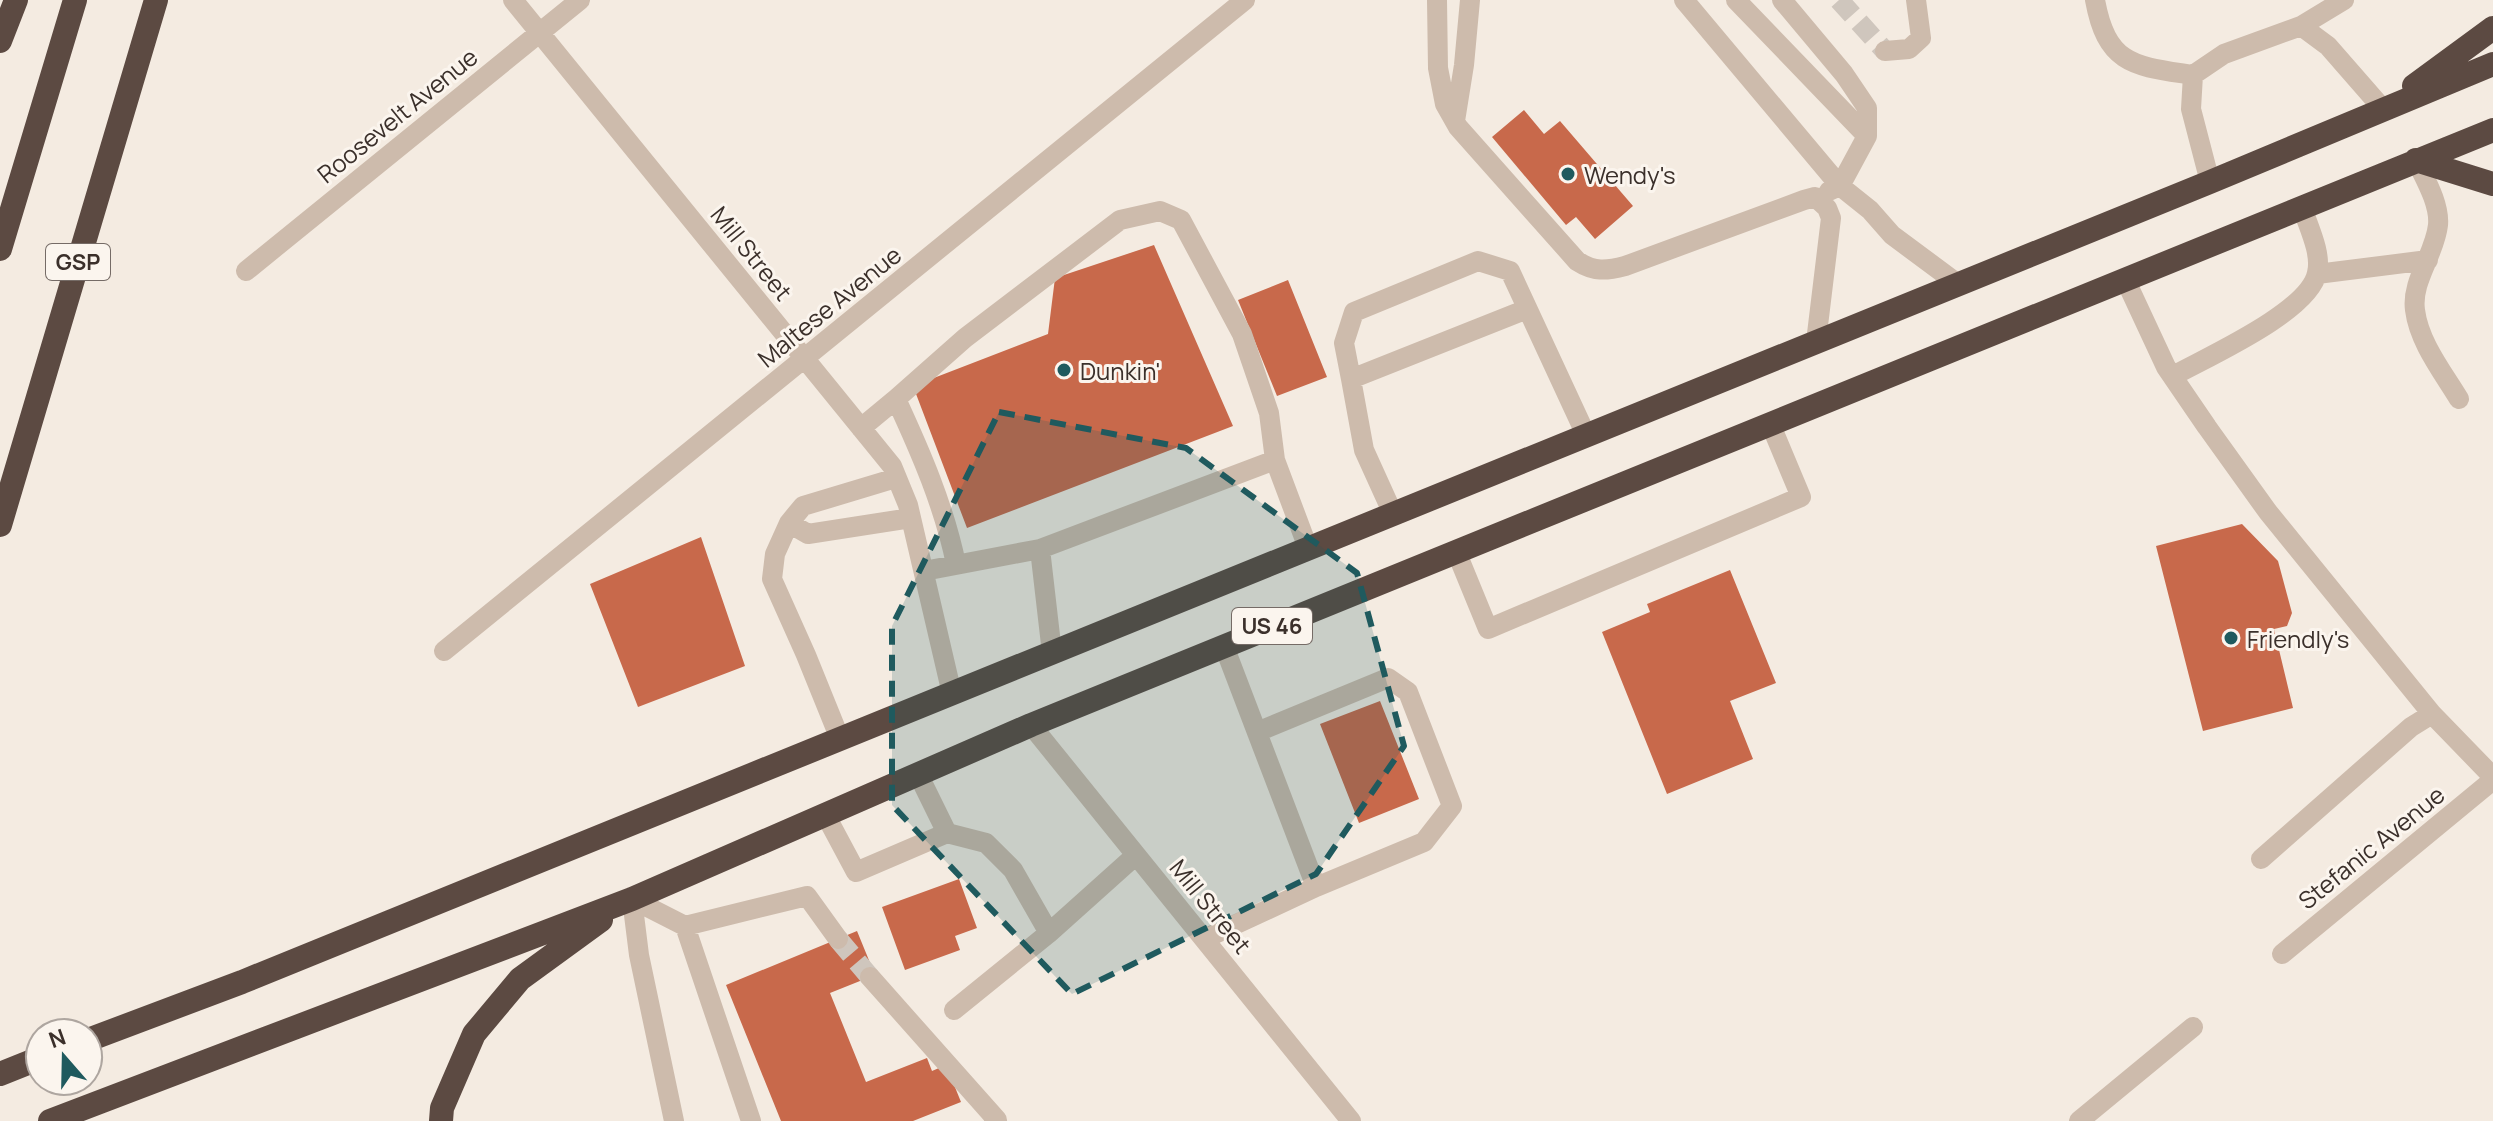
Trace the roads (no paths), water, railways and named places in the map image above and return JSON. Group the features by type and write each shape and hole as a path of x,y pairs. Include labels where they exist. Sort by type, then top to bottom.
{"highway":[{"path":"0,41 16,0"},
{"path":"0,249 75,0"},
{"name":"GSP","path":"0,525 156,0"},
{"path":"2383,109 2493,28"},
{"name":"US 46","path":"104,1034 242,982 952,694 2493,64"},
{"name":"US 46","path":"50,1121 632,899 1031,725 2493,130"},
{"path":"2416,160 2493,184"},
{"path":"441,1121 442,1108 474,1034 520,979 632,899"},
{"path":"0,1074 24,1064"}],"street":[{"name":"Mill Street","path":"513,0 892,466 911,518 952,694"},
{"name":"Roosevelt Avenue","path":"246,271 580,0"},
{"name":"Maltese Avenue","path":"444,651 1245,0"},
{"path":"1437,0 1438,68 1445,104 1455,121 1577,261 1604,271 1840,186 1867,136 1867,108 1844,74 1781,1"},
{"path":"1455,121 1470,0"},
{"path":"1684,0 1840,186 1870,210 1892,235 1958,284"},
{"path":"1736,0 1867,136"},
{"path":"1885,51 1909,49 1921,38 1916,0"},
{"path":"2095,0 2102,30 2114,50 2127,60 2150,68 2193,75 2224,54 2301,26 2344,0"},
{"path":"2301,26 2328,46 2383,109"},
{"path":"2193,75 2191,109 2210,182"},
{"path":"2416,160 2432,195 2438,223 2416,292 2414,308 2422,337 2459,399"},
{"path":"1815,197 1827,208 1831,218 1816,342"},
{"path":"2173,376 2287,313 2311,288 2317,274 2318,260 2302,207"},
{"path":"861,428 965,338 1120,220 1160,211 1181,220 1242,334 1269,413 1275,460 1308,548"},
{"path":"2317,274 2428,260"},
{"path":"1393,514 1364,450 1344,343 1354,312 1478,261 1510,271 1586,435"},
{"path":"2125,279 2173,376 2268,512 2432,714 2493,779"},
{"path":"1351,379 1527,309"},
{"path":"896,399 943,513 956,564"},
{"path":"1456,551 1488,629 1801,497 1770,423"},
{"path":"924,571 1040,549 1275,460"},
{"path":"840,739 772,579 775,554 789,523 803,506 896,478"},
{"path":"789,523 808,534 911,518"},
{"path":"1040,549 1052,653"},
{"path":"1224,646 1316,887"},
{"path":"1204,939 1424,842 1452,806 1408,692 1388,678 1257,732"},
{"path":"2261,859 2411,727 2432,714"},
{"name":"Mill Street","path":"1031,725 1351,1121"},
{"path":"918,774 947,833"},
{"name":"Stefanic Avenue","path":"2282,954 2493,779"},
{"path":"825,814 856,872 947,833 986,843 1013,870 1049,933"},
{"path":"954,1010 1049,933 1136,855"},
{"path":"632,899 685,926 807,896 838,939"},
{"path":"632,899 639,955 674,1121"},
{"path":"685,926 751,1121"},
{"path":"870,977 997,1120 994,1121"},
{"path":"2079,1121 2193,1027"}],"tunnel":[{"path":"1839,0 1885,51"},
{"path":"838,939 870,977"}],"place":[{"name":"Wendy's","path":"1568,174"},
{"name":"Dunkin'","path":"1064,370"},
{"name":"Friendly's","path":"2231,638"}]}
